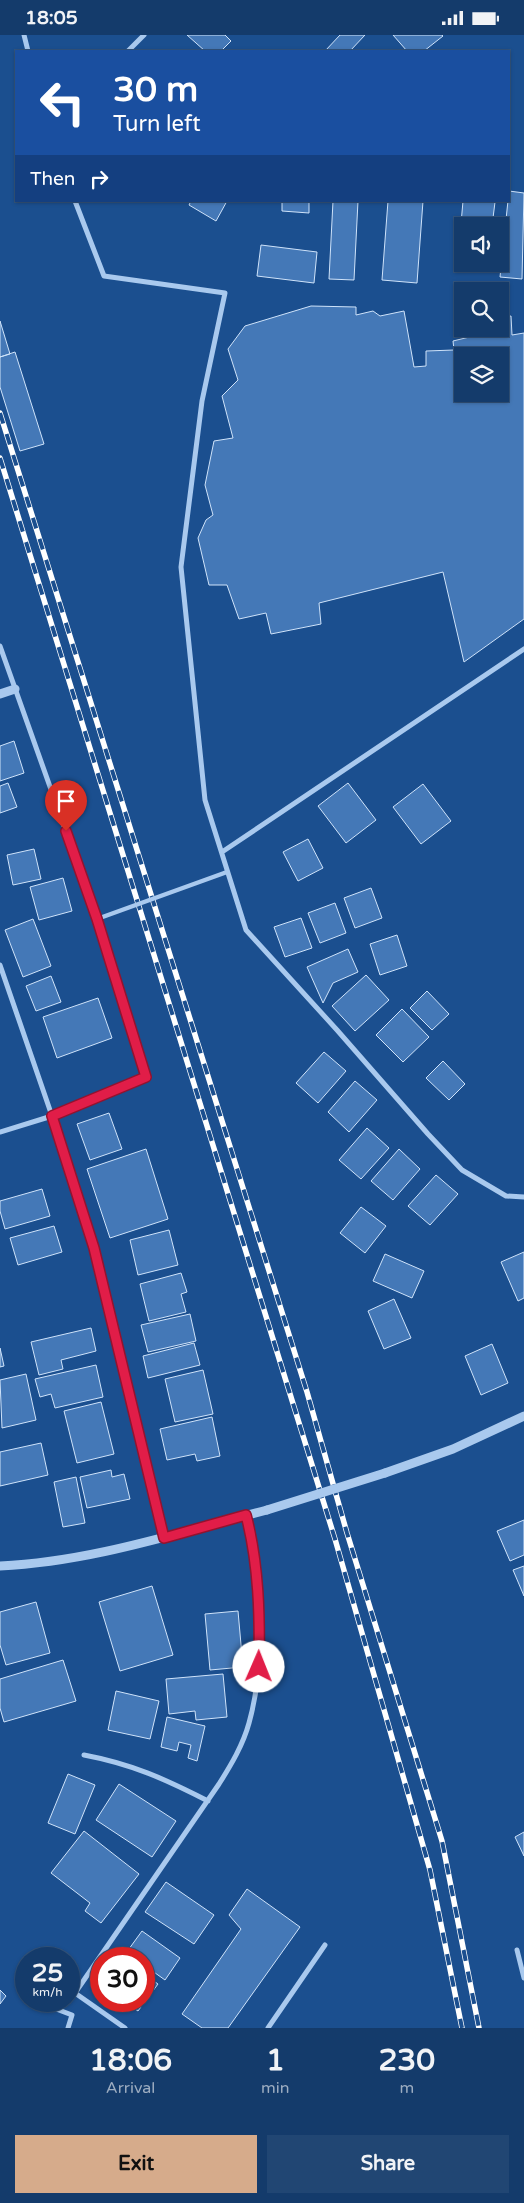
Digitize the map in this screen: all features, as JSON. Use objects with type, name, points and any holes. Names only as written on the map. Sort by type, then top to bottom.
[{"type":"street","points":[[24,35],[28,50]]},
{"type":"street","points":[[129,50],[144,35]]},
{"type":"street","points":[[75,202],[104,276],[225,293],[202,401],[181,567],[205,800],[246,931],[462,1170],[506,1196],[524,1197]]},
{"type":"street","points":[[0,646],[97,919],[146,1077],[52,1116],[0,1132]]},
{"type":"street","points":[[222,852],[524,649]]},
{"type":"street","points":[[0,694],[16,689]]},
{"type":"street","points":[[97,919],[227,871]]},
{"type":"street","points":[[0,965],[52,1116],[94,1248],[164,1538]]},
{"type":"street","points":[[0,1566],[86,1555],[164,1538],[267,1510],[453,1449],[524,1416]]},
{"type":"street","points":[[125,2028],[75,1993],[230,1767],[249,1724],[256,1693],[259,1634],[253,1541],[246,1515]]},
{"type":"street","points":[[84,1755],[140,1768],[208,1801]]},
{"type":"street","points":[[268,2028],[325,1945]]},
{"type":"street","points":[[517,1950],[524,1978]]},
{"type":"street","points":[[64,2012],[72,2015],[68,2028]]},
{"type":"building","points":[[187,35],[225,35],[231,41],[222,50],[204,50]]},
{"type":"building","points":[[340,35],[365,35],[351,50],[326,50]]},
{"type":"building","points":[[393,35],[443,36],[425,50],[406,50]]},
{"type":"building","points":[[510,191],[524,193],[522,279],[500,277],[501,272],[509,272],[509,217],[506,217],[508,202],[510,202]]},
{"type":"building","points":[[190,202],[226,202],[216,221],[189,205]]},
{"type":"building","points":[[282,202],[309,202],[309,213],[282,211]]},
{"type":"building","points":[[333,202],[358,202],[354,280],[329,279]]},
{"type":"building","points":[[388,202],[423,202],[417,283],[382,280]]},
{"type":"building","points":[[463,202],[495,202],[493,217],[462,217]]},
{"type":"building","points":[[261,245],[317,252],[314,283],[257,276]]},
{"type":"building","points":[[311,306],[356,307],[356,315],[373,311],[380,316],[404,311],[414,367],[426,366],[426,351],[454,350],[453,341],[469,337],[509,337],[509,316],[511,316],[512,335],[524,333],[524,619],[464,662],[443,572],[319,603],[321,624],[271,634],[266,613],[239,619],[227,585],[209,585],[198,538],[206,520],[213,515],[205,485],[214,441],[233,438],[222,396],[238,380],[228,349],[245,326]]},
{"type":"building","points":[[0,321],[10,354],[0,357]]},
{"type":"building","points":[[15,352],[44,444],[20,451],[0,387],[0,357]]},
{"type":"building","points":[[14,741],[24,773],[0,781],[0,746]]},
{"type":"building","points":[[8,783],[17,807],[0,813],[0,786]]},
{"type":"building","points":[[348,783],[376,820],[346,843],[318,806]]},
{"type":"building","points":[[423,784],[451,821],[421,844],[393,807]]},
{"type":"building","points":[[308,839],[323,868],[298,881],[283,852]]},
{"type":"building","points":[[34,849],[41,879],[13,885],[7,855]]},
{"type":"building","points":[[63,878],[72,911],[39,920],[30,887]]},
{"type":"building","points":[[371,888],[382,918],[355,928],[344,898]]},
{"type":"building","points":[[335,903],[346,933],[320,943],[308,913]]},
{"type":"building","points":[[301,918],[312,948],[285,957],[274,927]]},
{"type":"building","points":[[33,919],[51,966],[23,977],[5,930]]},
{"type":"building","points":[[397,935],[407,966],[380,975],[370,944]]},
{"type":"building","points":[[348,949],[358,972],[333,983],[323,1003],[307,967]]},
{"type":"building","points":[[366,975],[389,1000],[355,1031],[332,1006]]},
{"type":"building","points":[[51,976],[61,1002],[36,1011],[26,986]]},
{"type":"building","points":[[427,991],[449,1014],[432,1030],[410,1008]]},
{"type":"building","points":[[98,998],[112,1038],[57,1058],[43,1017]]},
{"type":"building","points":[[402,1009],[429,1037],[403,1062],[376,1035]]},
{"type":"building","points":[[324,1052],[346,1071],[318,1103],[296,1083]]},
{"type":"building","points":[[443,1061],[465,1084],[449,1100],[426,1078]]},
{"type":"building","points":[[355,1081],[377,1100],[349,1132],[328,1112]]},
{"type":"building","points":[[109,1113],[122,1149],[90,1160],[77,1124]]},
{"type":"building","points":[[367,1128],[389,1148],[361,1179],[339,1160]]},
{"type":"building","points":[[146,1149],[168,1219],[110,1238],[87,1169]]},
{"type":"building","points":[[399,1149],[420,1169],[393,1200],[371,1181]]},
{"type":"building","points":[[436,1175],[458,1194],[430,1225],[408,1206]]},
{"type":"building","points":[[42,1189],[50,1216],[5,1229],[0,1211],[0,1201]]},
{"type":"building","points":[[361,1207],[386,1226],[365,1253],[340,1233]]},
{"type":"building","points":[[54,1226],[62,1252],[18,1265],[10,1238]]},
{"type":"building","points":[[169,1230],[178,1265],[138,1275],[130,1240]]},
{"type":"building","points":[[524,1252],[524,1298],[518,1301],[501,1262]]},
{"type":"building","points":[[385,1254],[424,1271],[412,1298],[373,1281]]},
{"type":"building","points":[[181,1273],[187,1292],[181,1294],[186,1312],[149,1321],[140,1284]]},
{"type":"building","points":[[394,1299],[411,1338],[384,1349],[368,1311]]},
{"type":"building","points":[[190,1314],[196,1341],[148,1352],[141,1325]]},
{"type":"building","points":[[91,1328],[96,1351],[61,1360],[63,1369],[39,1375],[31,1342]]},
{"type":"building","points":[[194,1343],[200,1365],[148,1378],[143,1356]]},
{"type":"building","points":[[492,1344],[508,1383],[481,1395],[465,1356]]},
{"type":"building","points":[[0,1348],[4,1366],[0,1367]]},
{"type":"building","points":[[96,1365],[103,1397],[55,1408],[51,1394],[40,1397],[35,1379]]},
{"type":"building","points":[[203,1370],[213,1414],[175,1422],[165,1379]]},
{"type":"building","points":[[26,1374],[36,1420],[2,1428],[0,1380]]},
{"type":"building","points":[[101,1402],[114,1454],[77,1463],[64,1411]]},
{"type":"building","points":[[212,1417],[220,1456],[197,1461],[195,1454],[167,1460],[160,1429]]},
{"type":"building","points":[[41,1443],[48,1475],[0,1486],[0,1452]]},
{"type":"building","points":[[111,1470],[112,1477],[124,1474],[130,1499],[87,1508],[80,1477]]},
{"type":"building","points":[[76,1477],[85,1523],[63,1527],[54,1482]]},
{"type":"building","points":[[524,1520],[524,1555],[510,1561],[497,1531]]},
{"type":"building","points":[[524,1566],[524,1596],[513,1570]]},
{"type":"building","points":[[152,1586],[173,1655],[120,1671],[99,1602]]},
{"type":"building","points":[[36,1602],[50,1653],[6,1665],[0,1645],[0,1612]]},
{"type":"building","points":[[238,1611],[243,1667],[210,1670],[205,1614]]},
{"type":"building","points":[[63,1660],[76,1701],[4,1722],[0,1708],[0,1679]]},
{"type":"building","points":[[223,1674],[227,1717],[196,1720],[195,1711],[169,1714],[166,1679]]},
{"type":"building","points":[[116,1691],[159,1701],[150,1739],[108,1730]]},
{"type":"building","points":[[167,1717],[205,1726],[197,1761],[188,1758],[191,1745],[179,1742],[177,1751],[161,1747]]},
{"type":"building","points":[[68,1774],[95,1785],[75,1834],[48,1823]]},
{"type":"building","points":[[119,1784],[176,1821],[152,1857],[96,1820]]},
{"type":"building","points":[[84,1831],[139,1874],[101,1923],[85,1911],[90,1903],[51,1873]]},
{"type":"building","points":[[524,1832],[524,1856],[515,1837]]},
{"type":"building","points":[[166,1882],[214,1915],[194,1944],[145,1912]]},
{"type":"building","points":[[247,1889],[300,1927],[228,2028],[202,2028],[182,2014],[241,1929],[229,1915]]},
{"type":"building","points":[[142,1931],[180,1958],[165,1980],[155,1973],[155,1947],[130,1947]]},
{"type":"building","points":[[0,1990],[6,1996],[0,2004]]},
{"type":"railway","points":[[0,413],[307,1392],[347,1533],[442,1841],[479,2028]]},
{"type":"railway","points":[[0,458],[335,1539],[430,1870],[462,2028]]},
{"type":"route","points":[[66,831],[97,919],[146,1077],[52,1116],[94,1248],[164,1538],[246,1515],[253,1541],[257,1588],[259,1667]]}]
